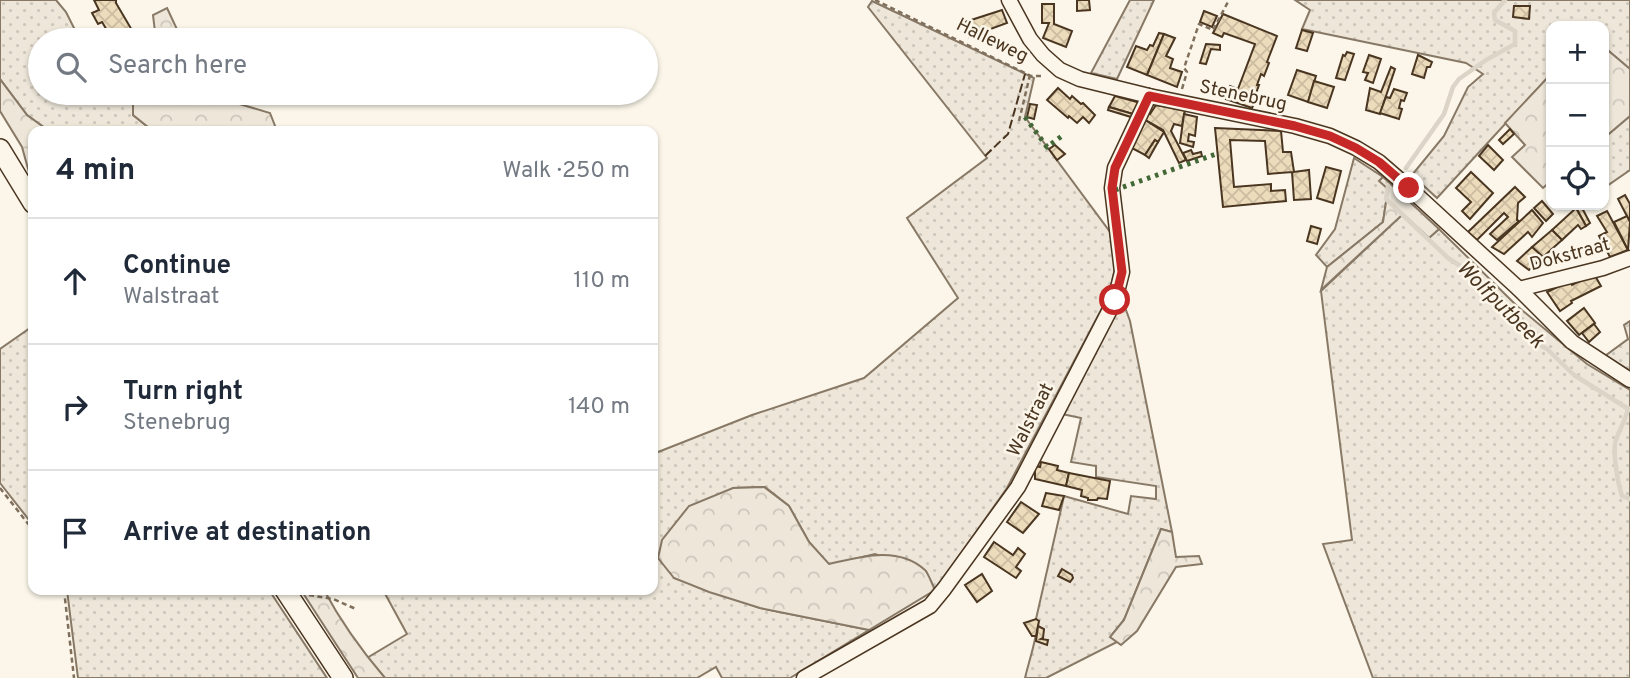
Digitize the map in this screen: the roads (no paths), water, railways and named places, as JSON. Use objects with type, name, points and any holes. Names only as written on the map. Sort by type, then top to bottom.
[{"type":"main road","points":[[0,149],[28,195]]},
{"type":"main road","points":[[289,596],[343,678]]},
{"type":"street","name":"Stenebrug","points":[[1009,0],[1030,39],[1043,55],[1060,70],[1080,79],[1295,126],[1330,136],[1379,162],[1519,289],[1572,342],[1630,380]]},
{"type":"street","name":"Walstraat","points":[[804,678],[930,606],[1017,488],[1115,300],[1122,272],[1112,188],[1115,168],[1149,96]]},
{"type":"street","name":"Dokstraat","points":[[1519,289],[1603,268],[1630,258]]},
{"type":"waterway","name":"Wolfputbeek","points":[[1406,168],[1444,114],[1453,87],[1459,79],[1515,44],[1515,31],[1495,20],[1494,13],[1505,0]]},
{"type":"waterway","name":"Wolfputbeek","points":[[1388,186],[1386,199],[1448,258],[1462,267],[1533,341],[1547,349],[1574,375],[1630,410]]},
{"type":"waterway","points":[[1628,408],[1616,440],[1615,451],[1622,496],[1630,499]]}]
